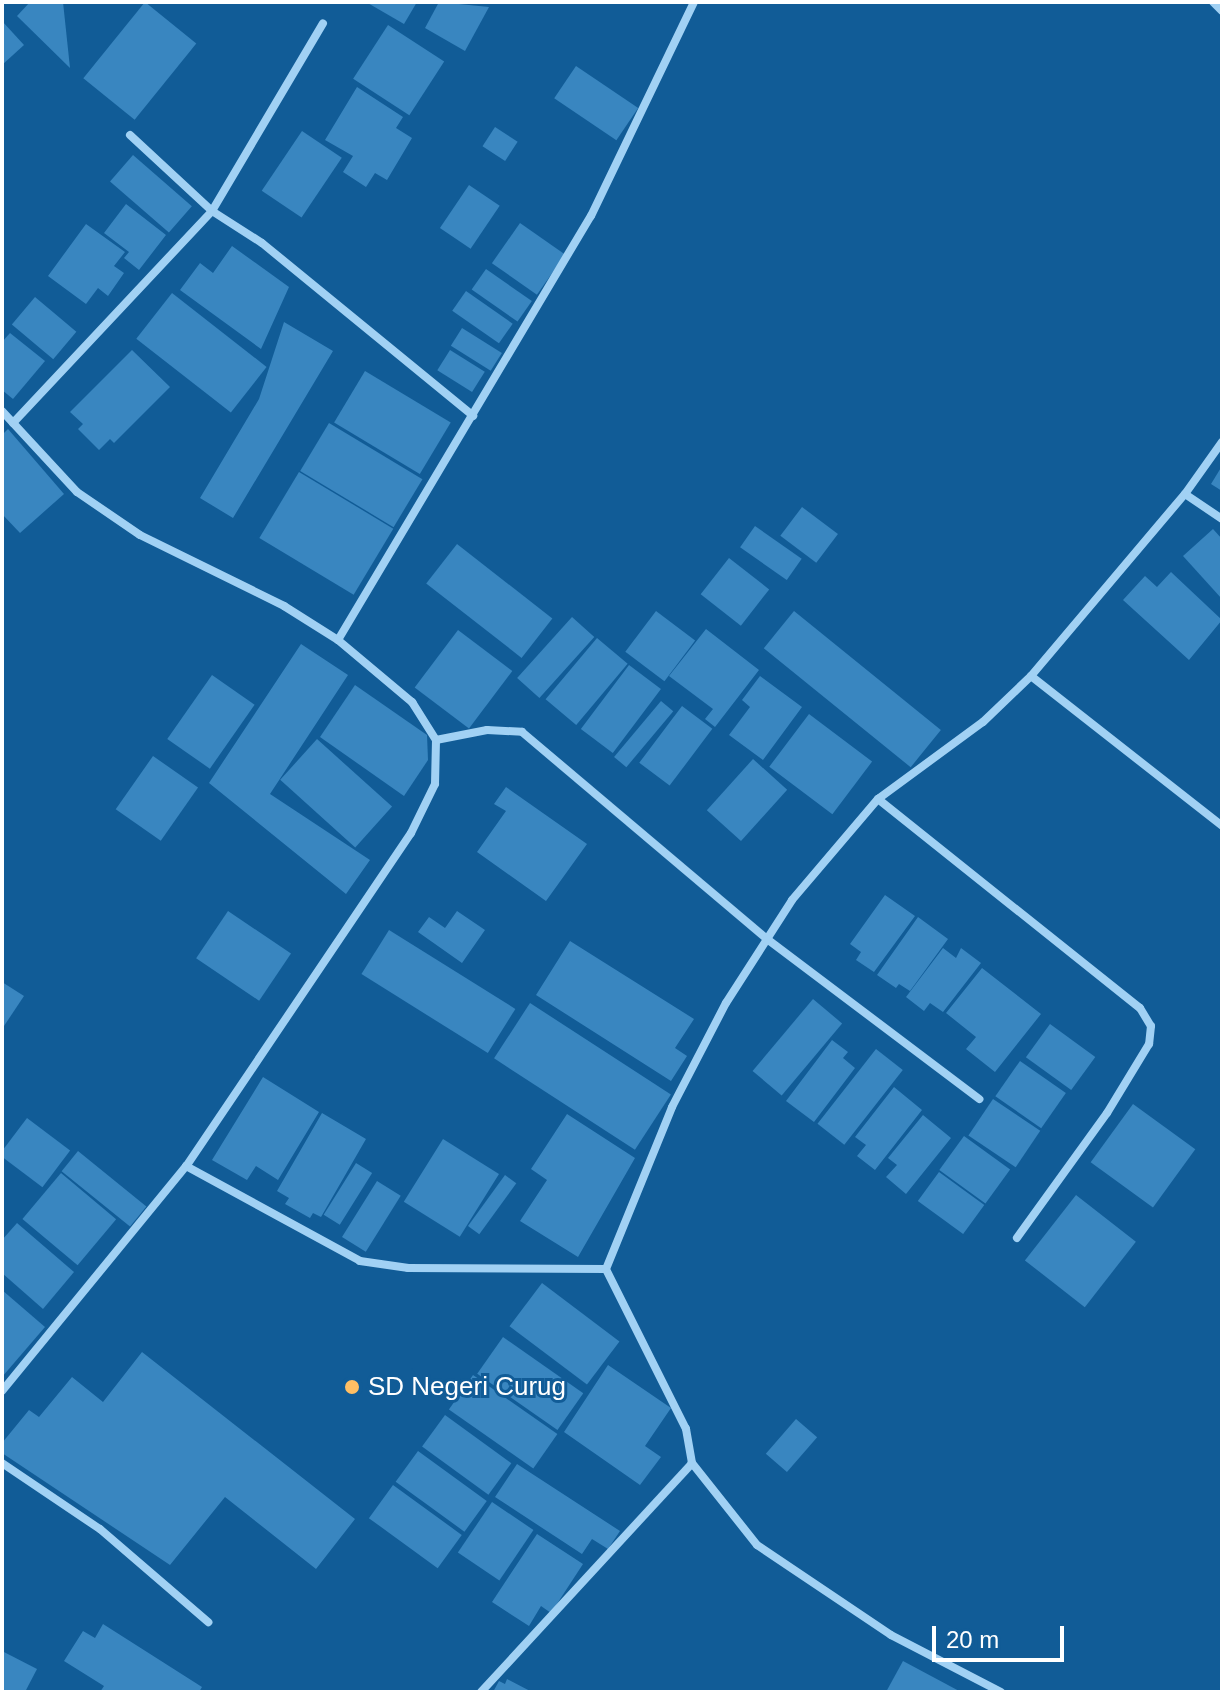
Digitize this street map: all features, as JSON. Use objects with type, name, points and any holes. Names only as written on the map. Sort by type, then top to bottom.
[{"type":"street","points":[[338,640],[591,216],[694,2]]},
{"type":"street","points":[[1213,2],[1222,11]]},
{"type":"street","points":[[13,423],[212,211],[323,23]]},
{"type":"street","points":[[130,135],[212,211],[262,243],[473,416]]},
{"type":"street","points":[[2,411],[77,492],[127,527],[202,570],[284,606],[338,640],[412,702],[436,740],[435,784],[411,833],[186,1166],[69,1315],[2,1391]]},
{"type":"street","points":[[1001,1692],[891,1635],[801,1579],[757,1545],[692,1463],[686,1429],[606,1269],[672,1107],[767,939],[827,855],[878,799],[983,722],[1031,676],[1185,494],[1222,442]]},
{"type":"street","points":[[1185,494],[1222,519]]},
{"type":"street","points":[[1031,676],[1222,826]]},
{"type":"street","points":[[436,740],[497,729],[522,732],[767,939],[979,1099]]},
{"type":"street","points":[[878,799],[1140,1008],[1151,1026],[1149,1044],[1107,1113],[1017,1238]]},
{"type":"street","points":[[186,1166],[360,1261],[408,1268],[606,1269]]},
{"type":"street","points":[[2,1463],[100,1529],[208,1622]]},
{"type":"street","points":[[481,1692],[692,1463]]},
{"type":"building","points":[[30,2],[63,2],[70,68],[17,16]]},
{"type":"building","points":[[145,2],[196,44],[135,120],[83,78]]},
{"type":"building","points":[[366,2],[417,2],[404,24]]},
{"type":"building","points":[[439,2],[489,7],[465,51],[425,28]]},
{"type":"building","points":[[2,21],[24,45],[2,65]]},
{"type":"building","points":[[388,25],[444,61],[409,115],[353,79]]},
{"type":"building","points":[[576,66],[638,108],[616,140],[554,98]]},
{"type":"building","points":[[357,87],[403,117],[396,128],[412,138],[387,180],[375,173],[366,187],[343,172],[353,156],[325,140]]},
{"type":"building","points":[[495,127],[518,142],[505,161],[482,146]]},
{"type":"building","points":[[302,131],[342,158],[302,218],[262,191]]},
{"type":"building","points":[[133,155],[192,206],[169,233],[110,181]]},
{"type":"building","points":[[469,185],[500,206],[471,249],[440,228]]},
{"type":"building","points":[[126,204],[166,235],[139,270],[124,258],[129,252],[104,233]]},
{"type":"building","points":[[520,223],[565,255],[537,295],[492,263]]},
{"type":"building","points":[[86,224],[125,252],[114,266],[124,273],[108,296],[98,288],[86,304],[48,276]]},
{"type":"building","points":[[232,246],[289,287],[261,349],[180,290],[200,263],[213,273]]},
{"type":"building","points":[[486,269],[532,301],[518,322],[472,289]]},
{"type":"building","points":[[466,291],[513,324],[499,343],[452,311]]},
{"type":"building","points":[[172,293],[267,367],[231,413],[136,339]]},
{"type":"building","points":[[35,297],[76,332],[53,359],[12,325]]},
{"type":"building","points":[[284,322],[333,351],[233,518],[200,498],[259,399]]},
{"type":"building","points":[[462,328],[502,353],[491,371],[451,346]]},
{"type":"building","points":[[10,333],[45,361],[13,399],[2,390],[2,342]]},
{"type":"building","points":[[132,350],[170,387],[114,443],[110,439],[99,450],[78,429],[83,424],[70,412]]},
{"type":"building","points":[[450,350],[485,372],[472,392],[437,370]]},
{"type":"building","points":[[365,371],[451,423],[420,474],[334,422]]},
{"type":"building","points":[[329,423],[422,479],[394,527],[300,471]]},
{"type":"building","points":[[8,429],[64,494],[20,533],[2,514],[2,435]]},
{"type":"building","points":[[1222,466],[1222,491],[1211,484]]},
{"type":"building","points":[[299,472],[393,529],[354,595],[259,538]]},
{"type":"building","points":[[802,507],[838,534],[816,563],[780,536]]},
{"type":"building","points":[[755,526],[802,559],[787,580],[740,547]]},
{"type":"building","points":[[1213,529],[1222,539],[1222,599],[1183,556]]},
{"type":"building","points":[[457,544],[552,618],[522,658],[426,583]]},
{"type":"building","points":[[729,558],[769,589],[741,626],[701,594]]},
{"type":"building","points":[[1171,572],[1222,620],[1189,660],[1123,600],[1145,576],[1157,587]]},
{"type":"building","points":[[656,611],[695,640],[664,681],[625,652]]},
{"type":"building","points":[[794,611],[941,730],[911,767],[764,648]]},
{"type":"building","points":[[572,617],[594,637],[539,698],[517,678]]},
{"type":"building","points":[[706,629],[759,670],[715,727],[705,719],[713,709],[669,676]]},
{"type":"building","points":[[458,630],[512,671],[469,728],[415,688]]},
{"type":"building","points":[[597,638],[628,664],[576,725],[546,699]]},
{"type":"building","points":[[301,644],[348,675],[270,794],[370,860],[346,894],[209,783]]},
{"type":"building","points":[[629,665],[661,689],[613,753],[581,729]]},
{"type":"building","points":[[212,675],[255,705],[210,769],[167,739]]},
{"type":"building","points":[[760,676],[802,707],[763,760],[729,735],[750,707],[742,700]]},
{"type":"building","points":[[355,685],[427,735],[428,760],[404,796],[320,737]]},
{"type":"building","points":[[661,701],[673,711],[626,767],[614,757]]},
{"type":"building","points":[[682,706],[712,729],[670,786],[639,763]]},
{"type":"building","points":[[809,714],[872,762],[832,814],[769,767]]},
{"type":"building","points":[[317,739],[392,807],[355,847],[280,780]]},
{"type":"building","points":[[153,756],[198,788],[161,841],[116,809]]},
{"type":"building","points":[[753,759],[787,790],[741,841],[707,810]]},
{"type":"building","points":[[506,787],[587,844],[546,901],[477,852],[506,811],[494,804]]},
{"type":"building","points":[[885,895],[915,916],[874,972],[856,960],[861,952],[850,944]]},
{"type":"building","points":[[228,911],[291,953],[259,1001],[196,958]]},
{"type":"building","points":[[457,911],[485,930],[462,963],[418,932],[429,917],[445,928]]},
{"type":"building","points":[[918,917],[948,939],[910,991],[899,984],[896,988],[877,975]]},
{"type":"building","points":[[389,930],[515,1009],[488,1053],[361,974]]},
{"type":"building","points":[[570,941],[694,1019],[675,1048],[687,1056],[671,1081],[536,995]]},
{"type":"building","points":[[943,948],[956,958],[961,948],[981,963],[943,1012],[930,1003],[924,1011],[906,997]]},
{"type":"building","points":[[982,968],[1041,1014],[995,1072],[966,1049],[976,1037],[946,1013]]},
{"type":"building","points":[[2,982],[24,996],[2,1029]]},
{"type":"building","points":[[813,999],[842,1023],[782,1095],[753,1071]]},
{"type":"building","points":[[530,1003],[671,1094],[635,1150],[494,1058]]},
{"type":"building","points":[[1050,1024],[1095,1057],[1071,1090],[1026,1057]]},
{"type":"building","points":[[832,1040],[848,1052],[843,1058],[855,1068],[814,1122],[786,1101]]},
{"type":"building","points":[[876,1049],[903,1070],[844,1145],[818,1124]]},
{"type":"building","points":[[1020,1061],[1066,1093],[1041,1128],[995,1096]]},
{"type":"building","points":[[263,1077],[319,1112],[278,1180],[256,1166],[247,1180],[212,1160]]},
{"type":"building","points":[[894,1087],[922,1110],[875,1170],[857,1156],[866,1145],[855,1137]]},
{"type":"building","points":[[993,1099],[1040,1131],[1016,1167],[968,1135]]},
{"type":"building","points":[[1133,1104],[1195,1149],[1153,1208],[1091,1162]]},
{"type":"building","points":[[322,1113],[366,1139],[321,1217],[313,1213],[310,1218],[285,1204],[289,1198],[277,1191]]},
{"type":"building","points":[[567,1114],[635,1158],[578,1257],[520,1221],[547,1180],[531,1169]]},
{"type":"building","points":[[923,1115],[951,1138],[906,1194],[886,1177],[897,1165],[888,1158]]},
{"type":"building","points":[[27,1118],[70,1150],[42,1187],[2,1157],[2,1151]]},
{"type":"building","points":[[964,1136],[1010,1170],[985,1203],[939,1170]]},
{"type":"building","points":[[443,1139],[499,1174],[460,1237],[404,1202]]},
{"type":"building","points":[[78,1151],[146,1206],[130,1227],[62,1171]]},
{"type":"building","points":[[356,1163],[372,1173],[340,1225],[324,1215]]},
{"type":"building","points":[[939,1172],[984,1205],[963,1234],[918,1201]]},
{"type":"building","points":[[61,1173],[116,1219],[78,1265],[22,1219]]},
{"type":"building","points":[[505,1175],[516,1183],[479,1234],[468,1226]]},
{"type":"building","points":[[377,1181],[401,1196],[366,1252],[342,1237]]},
{"type":"building","points":[[1076,1195],[1136,1242],[1085,1307],[1025,1260]]},
{"type":"building","points":[[17,1223],[74,1272],[43,1309],[2,1273],[2,1240]]},
{"type":"building","points":[[542,1283],[619,1341],[587,1385],[510,1326]]},
{"type":"building","points":[[2,1290],[45,1327],[2,1377]]},
{"type":"building","points":[[503,1337],[583,1393],[557,1430],[477,1374]]},
{"type":"building","points":[[142,1352],[355,1519],[316,1569],[225,1497],[170,1565],[2,1453],[2,1443],[29,1410],[39,1417],[72,1377],[103,1402]]},
{"type":"building","points":[[608,1365],[671,1408],[645,1446],[661,1457],[640,1485],[564,1432]]},
{"type":"building","points":[[473,1375],[557,1434],[533,1468],[449,1409]]},
{"type":"building","points":[[445,1415],[511,1463],[488,1495],[422,1447]]},
{"type":"building","points":[[796,1419],[817,1437],[787,1472],[766,1454]]},
{"type":"building","points":[[418,1451],[487,1501],[464,1532],[396,1482]]},
{"type":"building","points":[[517,1464],[620,1531],[608,1549],[592,1539],[582,1554],[495,1497]]},
{"type":"building","points":[[393,1485],[462,1535],[438,1568],[369,1518]]},
{"type":"building","points":[[492,1502],[533,1530],[499,1581],[458,1553]]},
{"type":"building","points":[[537,1534],[583,1564],[551,1613],[541,1606],[529,1626],[492,1602]]},
{"type":"building","points":[[103,1624],[202,1687],[199,1692],[100,1692],[104,1686],[64,1661],[83,1631],[95,1638]]},
{"type":"building","points":[[2,1651],[37,1669],[25,1692],[2,1692]]},
{"type":"building","points":[[903,1661],[961,1692],[886,1692]]},
{"type":"building","points":[[507,1679],[532,1692],[493,1692],[499,1681],[505,1684]]},
{"type":"place","name":"SD Negeri Curug","points":[[352,1387]]}]
